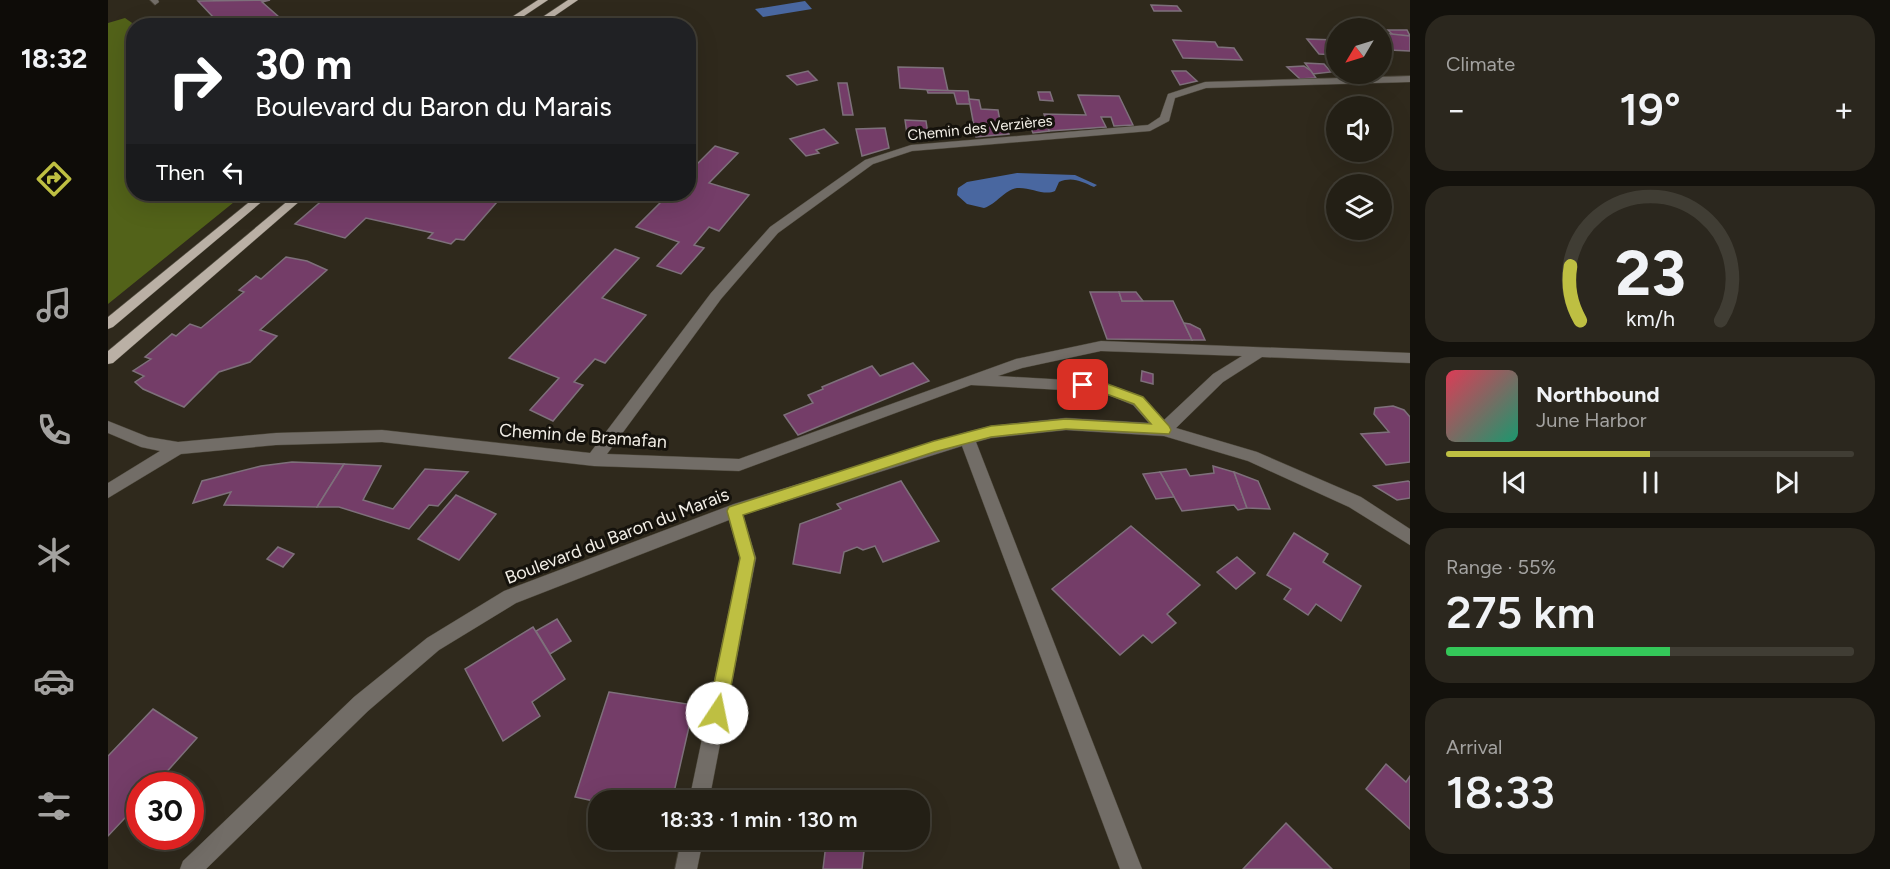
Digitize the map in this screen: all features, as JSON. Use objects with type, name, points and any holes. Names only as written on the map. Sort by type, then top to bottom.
[{"type":"main road","points":[[515,18],[544,0]]},
{"type":"main road","points":[[546,18],[574,0]]},
{"type":"main road","points":[[108,324],[257,201]]},
{"type":"main road","points":[[108,359],[294,201]]},
{"type":"street","name":"Chemin des Verzières","points":[[594,460],[716,296],[774,230],[869,162],[911,148],[1150,128],[1165,119],[1171,96],[1205,85],[1410,79]]},
{"type":"street","name":"Chemin de Bramafan","points":[[108,427],[146,443],[178,448],[276,439],[382,436],[594,460],[739,465],[1021,363],[1101,346],[1410,358]]},
{"type":"street","points":[[1164,430],[1218,378],[1262,351]]},
{"type":"street","name":"Chemin de Bramafan","points":[[970,380],[1102,387],[1138,401],[1164,430]]},
{"type":"street","name":"Boulevard du Baron du Marais","points":[[192,869],[361,704],[433,644],[510,597],[734,511],[967,438],[991,432],[1066,424],[1164,430],[1262,460],[1355,502],[1410,538]]},
{"type":"street","points":[[967,438],[1131,869]]},
{"type":"street","name":"Chemin de Bramafan","points":[[108,491],[178,448]]},
{"type":"street","points":[[701,790],[748,558],[734,511]]},
{"type":"street","points":[[686,869],[690,850]]},
{"type":"green space","points":[[126,19],[126,201],[235,201],[108,304],[108,23]]},
{"type":"water","points":[[805,1],[812,9],[763,17],[755,9]]},
{"type":"water","points":[[1017,173],[1075,175],[1097,185],[1094,187],[1077,180],[1069,180],[1059,182],[1055,191],[1051,192],[1012,189],[984,208],[967,204],[957,195],[958,188],[967,182]]},
{"type":"building","points":[[270,0],[262,2],[280,18],[210,18],[213,17],[198,1]]},
{"type":"building","points":[[1151,5],[1177,6],[1181,11],[1154,11]]},
{"type":"building","points":[[1392,30],[1407,30],[1410,36],[1393,35]]},
{"type":"building","points":[[1392,34],[1410,36],[1410,51],[1392,50]]},
{"type":"building","points":[[1307,39],[1326,40],[1326,54],[1319,54]]},
{"type":"building","points":[[1173,40],[1215,42],[1218,47],[1234,48],[1242,60],[1183,58]]},
{"type":"building","points":[[1305,63],[1324,64],[1326,66],[1326,73],[1313,74]]},
{"type":"building","points":[[1304,66],[1316,78],[1300,79],[1287,67]]},
{"type":"building","points":[[898,67],[943,68],[948,91],[900,88]]},
{"type":"building","points":[[808,71],[817,80],[797,85],[787,76]]},
{"type":"building","points":[[1172,71],[1186,71],[1197,81],[1180,85]]},
{"type":"building","points":[[838,83],[847,83],[853,115],[843,115]]},
{"type":"building","points":[[927,90],[968,91],[970,104],[957,104],[954,93],[928,93]]},
{"type":"building","points":[[1038,92],[1050,92],[1053,101],[1040,100]]},
{"type":"building","points":[[1078,95],[1119,96],[1133,125],[1114,126],[1111,117],[1101,117],[1106,127],[1049,131],[1044,114],[1086,115]]},
{"type":"building","points":[[969,99],[979,100],[981,109],[998,110],[1000,121],[1006,121],[1009,134],[976,137]]},
{"type":"building","points":[[905,120],[926,121],[928,134],[907,134]]},
{"type":"building","points":[[1028,121],[1046,121],[1049,131],[1033,133]]},
{"type":"building","points":[[885,128],[889,148],[862,156],[856,129]]},
{"type":"building","points":[[824,129],[838,143],[816,150],[819,153],[806,156],[790,139]]},
{"type":"building","points":[[715,146],[738,153],[709,183],[749,195],[719,231],[709,227],[694,245],[704,248],[681,274],[657,266],[679,242],[636,227],[662,201],[696,201],[696,165]]},
{"type":"building","points":[[322,201],[498,201],[464,240],[456,239],[451,244],[428,238],[433,233],[366,218],[345,238],[295,224]]},
{"type":"building","points":[[615,249],[639,258],[602,298],[646,315],[605,363],[595,359],[574,382],[583,385],[553,421],[530,410],[559,378],[509,358]]},
{"type":"building","points":[[286,257],[307,261],[327,270],[260,330],[277,336],[250,362],[219,372],[184,407],[143,389],[135,382],[144,376],[133,371],[151,359],[145,357],[172,334],[176,336],[190,324],[201,328],[244,292],[239,290],[256,276],[261,279]]},
{"type":"building","points":[[1090,292],[1119,292],[1122,301],[1173,301],[1192,340],[1107,339]]},
{"type":"building","points":[[1119,292],[1136,292],[1143,301],[1122,301]]},
{"type":"building","points":[[1184,323],[1200,329],[1205,340],[1192,340]]},
{"type":"building","points":[[913,363],[929,381],[798,435],[784,415],[813,403],[808,395],[823,389],[822,387],[872,366],[880,376]]},
{"type":"building","points":[[1142,371],[1153,374],[1153,384],[1141,381]]},
{"type":"building","points":[[1393,406],[1404,410],[1410,417],[1410,462],[1386,465],[1361,434],[1389,432],[1374,414],[1375,408]]},
{"type":"building","points":[[292,462],[344,464],[317,507],[224,505],[231,492],[193,503],[202,481],[261,466]]},
{"type":"building","points":[[344,464],[381,466],[363,500],[393,509],[425,469],[468,472],[438,506],[429,505],[409,529],[339,507],[317,507]]},
{"type":"building","points":[[1213,466],[1234,472],[1247,508],[1238,510],[1234,505],[1182,511],[1160,472],[1186,469],[1190,476],[1214,473]]},
{"type":"building","points":[[1160,472],[1174,497],[1156,499],[1143,474]]},
{"type":"building","points":[[1234,472],[1258,481],[1270,509],[1247,508]]},
{"type":"building","points":[[901,481],[939,541],[883,562],[875,546],[863,550],[857,547],[844,552],[840,573],[793,564],[800,524],[841,509],[837,504]]},
{"type":"building","points":[[1410,482],[1410,498],[1397,500],[1374,486]]},
{"type":"building","points":[[456,495],[496,514],[459,560],[418,539]]},
{"type":"building","points":[[1131,526],[1200,585],[1167,614],[1176,623],[1152,643],[1143,635],[1120,655],[1052,589]]},
{"type":"building","points":[[1294,533],[1328,554],[1323,562],[1361,586],[1341,621],[1316,604],[1308,615],[1284,599],[1291,589],[1267,575]]},
{"type":"building","points":[[278,547],[294,554],[283,567],[267,559]]},
{"type":"building","points":[[1237,557],[1255,573],[1236,589],[1217,572]]},
{"type":"building","points":[[557,619],[571,641],[550,654],[536,631]]},
{"type":"building","points":[[533,627],[565,679],[532,702],[540,716],[503,741],[465,669]]},
{"type":"building","points":[[609,692],[694,705],[675,790],[588,790],[588,800],[575,797]]},
{"type":"building","points":[[153,709],[197,738],[167,772],[126,772],[126,817],[108,836],[108,756]]},
{"type":"building","points":[[1386,764],[1406,782],[1410,776],[1410,829],[1366,789]]},
{"type":"building","points":[[1286,823],[1332,869],[1243,869]]},
{"type":"building","points":[[825,850],[864,851],[862,869],[823,869]]},
{"type":"route","points":[[717,713],[748,558],[734,511],[934,447],[991,432],[1066,424],[1164,430],[1138,401],[1102,387],[1083,385]]}]
